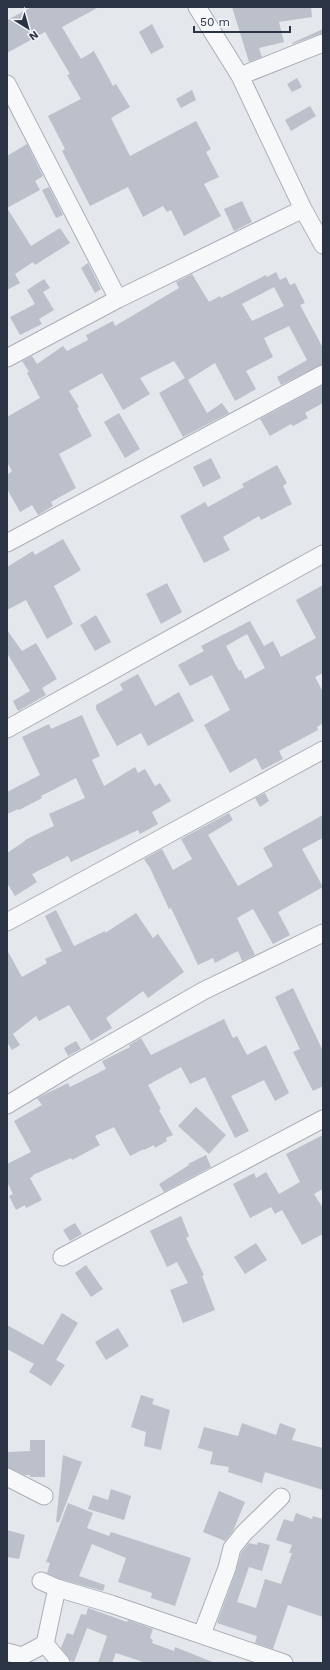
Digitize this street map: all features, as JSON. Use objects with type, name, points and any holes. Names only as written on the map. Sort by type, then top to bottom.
[{"type":"street","points":[[197,7],[240,76],[303,209],[323,245]]},
{"type":"street","points":[[240,76],[323,43]]},
{"type":"street","points":[[7,84],[118,299]]},
{"type":"street","points":[[7,358],[118,299],[303,209]]},
{"type":"street","points":[[7,543],[323,374]]},
{"type":"street","points":[[7,729],[323,554]]},
{"type":"street","points":[[7,922],[323,750]]},
{"type":"street","points":[[7,1105],[203,991],[323,933]]},
{"type":"street","points":[[62,1257],[323,1119]]},
{"type":"street","points":[[7,1477],[44,1496]]},
{"type":"street","points":[[202,1634],[227,1568],[232,1548],[244,1533],[281,1497]]},
{"type":"street","points":[[41,1581],[57,1588],[202,1634],[284,1663]]},
{"type":"street","points":[[45,1644],[57,1588]]},
{"type":"street","points":[[7,1652],[22,1656],[45,1644]]},
{"type":"street","points":[[45,1644],[61,1663]]},
{"type":"building","points":[[32,7],[99,7],[62,27],[81,59],[94,51],[113,86],[116,84],[130,107],[111,118],[130,156],[196,121],[211,149],[206,152],[219,177],[204,184],[221,216],[184,236],[171,210],[167,212],[163,206],[143,217],[128,187],[90,206],[62,151],[65,149],[48,116],[81,99],[67,75],[70,74],[45,32],[7,53],[7,20]]},
{"type":"building","points":[[232,7],[311,7],[312,17],[279,22],[284,42],[259,48],[262,57],[249,62]]},
{"type":"building","points":[[152,24],[164,47],[151,54],[139,32]]},
{"type":"building","points":[[323,29],[323,33],[293,44],[292,43]]},
{"type":"building","points":[[297,78],[302,87],[292,92],[287,84]]},
{"type":"building","points":[[192,90],[196,100],[181,108],[176,99]]},
{"type":"building","points":[[310,106],[316,116],[291,131],[285,120]]},
{"type":"building","points":[[27,144],[43,176],[35,181],[40,190],[7,208],[7,156]]},
{"type":"building","points":[[49,187],[63,215],[56,218],[42,190]]},
{"type":"building","points":[[242,201],[252,222],[234,231],[224,209]]},
{"type":"building","points":[[7,208],[31,246],[60,228],[70,243],[35,265],[33,262],[15,274],[20,283],[7,290]]},
{"type":"building","points":[[88,263],[101,289],[95,293],[81,268]]},
{"type":"building","points":[[276,272],[280,280],[286,277],[290,285],[295,283],[305,303],[300,305],[323,348],[323,364],[281,385],[277,377],[307,360],[289,326],[264,338],[273,357],[246,371],[256,389],[235,401],[215,363],[188,380],[207,413],[222,403],[229,413],[183,437],[159,393],[185,378],[174,361],[140,378],[150,394],[123,410],[102,373],[69,391],[79,407],[77,408],[92,436],[59,454],[76,488],[51,502],[53,506],[38,515],[32,505],[20,512],[7,489],[7,475],[12,471],[7,462],[7,417],[40,398],[27,373],[29,372],[22,361],[32,356],[37,364],[63,346],[67,351],[88,340],[86,335],[113,321],[115,326],[179,288],[176,282],[192,274],[209,302],[220,296],[221,298],[266,275],[267,277]],"holes":[[[274,287],[284,306],[252,321],[242,304]]]},
{"type":"building","points":[[44,279],[50,288],[43,292],[54,310],[39,319],[42,324],[20,335],[10,317],[35,304],[27,290]]},
{"type":"building","points":[[323,385],[323,403],[305,413],[308,418],[293,426],[291,424],[270,436],[260,419]]},
{"type":"building","points":[[119,413],[140,449],[125,458],[104,422]]},
{"type":"building","points":[[211,458],[221,478],[203,487],[193,467]]},
{"type":"building","points":[[277,465],[287,483],[283,486],[292,504],[261,520],[259,516],[223,537],[230,550],[204,563],[180,516],[205,502],[208,507],[244,487],[242,484]]},
{"type":"building","points":[[63,539],[81,570],[54,586],[73,624],[47,639],[26,600],[7,610],[7,567],[33,551],[35,555]]},
{"type":"building","points":[[167,583],[182,612],[161,624],[146,594]]},
{"type":"building","points":[[323,585],[323,673],[315,677],[323,692],[323,723],[317,727],[318,730],[279,751],[283,759],[262,770],[256,758],[230,773],[204,725],[230,710],[212,675],[190,686],[178,665],[204,651],[201,646],[250,621],[264,646],[273,641],[281,657],[316,638],[296,600]],"holes":[[[247,634],[265,668],[245,679],[241,670],[239,671],[226,646]]]},
{"type":"building","points":[[96,615],[111,642],[95,651],[80,625]]},
{"type":"building","points":[[7,630],[22,651],[36,643],[57,679],[42,688],[46,695],[18,711],[13,701],[30,691],[7,653]]},
{"type":"building","points":[[138,674],[155,706],[179,692],[194,721],[148,746],[141,733],[117,746],[96,709],[96,705],[123,690],[120,684]]},
{"type":"building","points":[[82,715],[100,756],[92,760],[104,786],[135,767],[138,773],[145,769],[155,786],[160,783],[171,801],[152,812],[158,824],[140,834],[138,830],[71,862],[68,856],[32,874],[37,882],[15,896],[7,883],[7,853],[25,840],[54,826],[49,814],[85,798],[76,778],[41,796],[42,798],[19,810],[18,809],[7,814],[7,792],[40,775],[22,737],[49,724],[51,729]]},
{"type":"building","points":[[265,793],[269,801],[260,807],[255,798]]},
{"type":"building","points":[[229,813],[233,820],[208,835],[238,886],[273,866],[263,848],[323,815],[323,838],[302,849],[323,887],[278,912],[290,935],[273,944],[253,909],[237,918],[255,955],[242,961],[238,951],[215,963],[213,958],[198,965],[171,908],[169,909],[150,868],[144,859],[162,849],[173,870],[192,859],[181,839]]},
{"type":"building","points":[[56,910],[74,946],[105,931],[105,933],[136,913],[153,938],[158,934],[184,972],[148,998],[143,991],[106,1018],[112,1028],[91,1041],[69,1005],[39,1021],[36,1016],[13,1034],[20,1045],[12,1050],[7,1042],[7,950],[22,977],[47,963],[45,959],[62,951],[45,916]]},
{"type":"building","points":[[293,988],[323,1051],[323,1086],[313,1091],[293,1052],[300,1049],[275,997]]},
{"type":"building","points":[[224,1019],[233,1038],[237,1036],[247,1055],[266,1045],[289,1093],[275,1101],[264,1080],[231,1096],[249,1131],[235,1138],[205,1077],[190,1084],[181,1067],[148,1085],[161,1109],[159,1110],[173,1135],[166,1138],[167,1141],[155,1148],[154,1145],[130,1156],[114,1127],[95,1136],[100,1145],[72,1160],[71,1158],[33,1175],[30,1178],[42,1200],[26,1208],[25,1205],[16,1210],[9,1196],[13,1194],[7,1182],[7,1164],[31,1152],[14,1121],[42,1105],[37,1098],[68,1083],[70,1087],[106,1069],[102,1061],[130,1047],[129,1045],[141,1038],[151,1055]]},
{"type":"building","points":[[76,1041],[81,1049],[68,1056],[64,1048]]},
{"type":"building","points":[[196,1107],[226,1135],[209,1154],[178,1126]]},
{"type":"building","points":[[323,1135],[323,1189],[314,1194],[323,1208],[323,1234],[302,1245],[282,1210],[275,1214],[271,1207],[250,1218],[233,1184],[254,1173],[256,1178],[266,1172],[279,1194],[300,1182],[286,1154]]},
{"type":"building","points":[[206,1155],[211,1167],[164,1192],[159,1184],[189,1165],[188,1164]]},
{"type":"building","points":[[181,1216],[189,1236],[186,1238],[204,1275],[202,1276],[215,1310],[183,1323],[170,1290],[188,1283],[177,1262],[167,1267],[150,1231]]},
{"type":"building","points":[[75,1223],[82,1234],[70,1241],[63,1230]]},
{"type":"building","points":[[256,1243],[267,1260],[245,1274],[234,1257]]},
{"type":"building","points":[[86,1265],[103,1289],[91,1297],[75,1273]]},
{"type":"building","points":[[62,1313],[78,1323],[56,1360],[65,1365],[51,1386],[29,1372],[34,1364],[7,1349],[7,1325],[43,1345]]},
{"type":"building","points":[[118,1328],[129,1346],[106,1360],[95,1342]]},
{"type":"building","points":[[141,1395],[154,1399],[152,1404],[170,1410],[161,1450],[144,1446],[146,1432],[131,1427]]},
{"type":"building","points":[[242,1423],[276,1435],[280,1423],[296,1429],[292,1440],[323,1448],[323,1490],[265,1472],[262,1483],[228,1472],[229,1467],[210,1464],[213,1452],[198,1448],[204,1427],[238,1436]]},
{"type":"building","points":[[30,1440],[45,1440],[45,1477],[30,1477],[30,1475],[25,1475],[7,1467],[7,1452],[30,1451]]},
{"type":"building","points":[[63,1455],[82,1462],[59,1522],[56,1522]]},
{"type":"building","points":[[111,1489],[131,1496],[124,1520],[88,1509],[93,1495],[108,1500]]},
{"type":"building","points":[[219,1491],[245,1502],[233,1531],[225,1541],[203,1532]]},
{"type":"building","points":[[68,1503],[93,1513],[87,1528],[109,1536],[111,1532],[191,1558],[175,1606],[151,1598],[152,1593],[118,1582],[126,1558],[92,1544],[79,1576],[105,1585],[103,1591],[60,1579],[47,1573],[50,1563],[46,1562]]},
{"type":"building","points":[[296,1513],[312,1519],[313,1516],[323,1519],[323,1617],[288,1605],[273,1649],[255,1643],[257,1636],[217,1623],[241,1553],[249,1543],[257,1545],[258,1542],[270,1545],[262,1571],[249,1567],[237,1602],[256,1608],[265,1579],[281,1584],[292,1553],[289,1553],[292,1545],[276,1540],[284,1519],[293,1522]]},
{"type":"building","points":[[7,1530],[25,1535],[19,1559],[7,1557]]},
{"type":"building","points":[[88,1608],[127,1622],[128,1620],[153,1629],[150,1638],[153,1640],[152,1643],[174,1651],[175,1647],[215,1663],[146,1663],[116,1653],[112,1663],[98,1663],[107,1636],[87,1628],[74,1662],[71,1661],[61,1648],[67,1633],[73,1635],[81,1614],[86,1615]]}]
